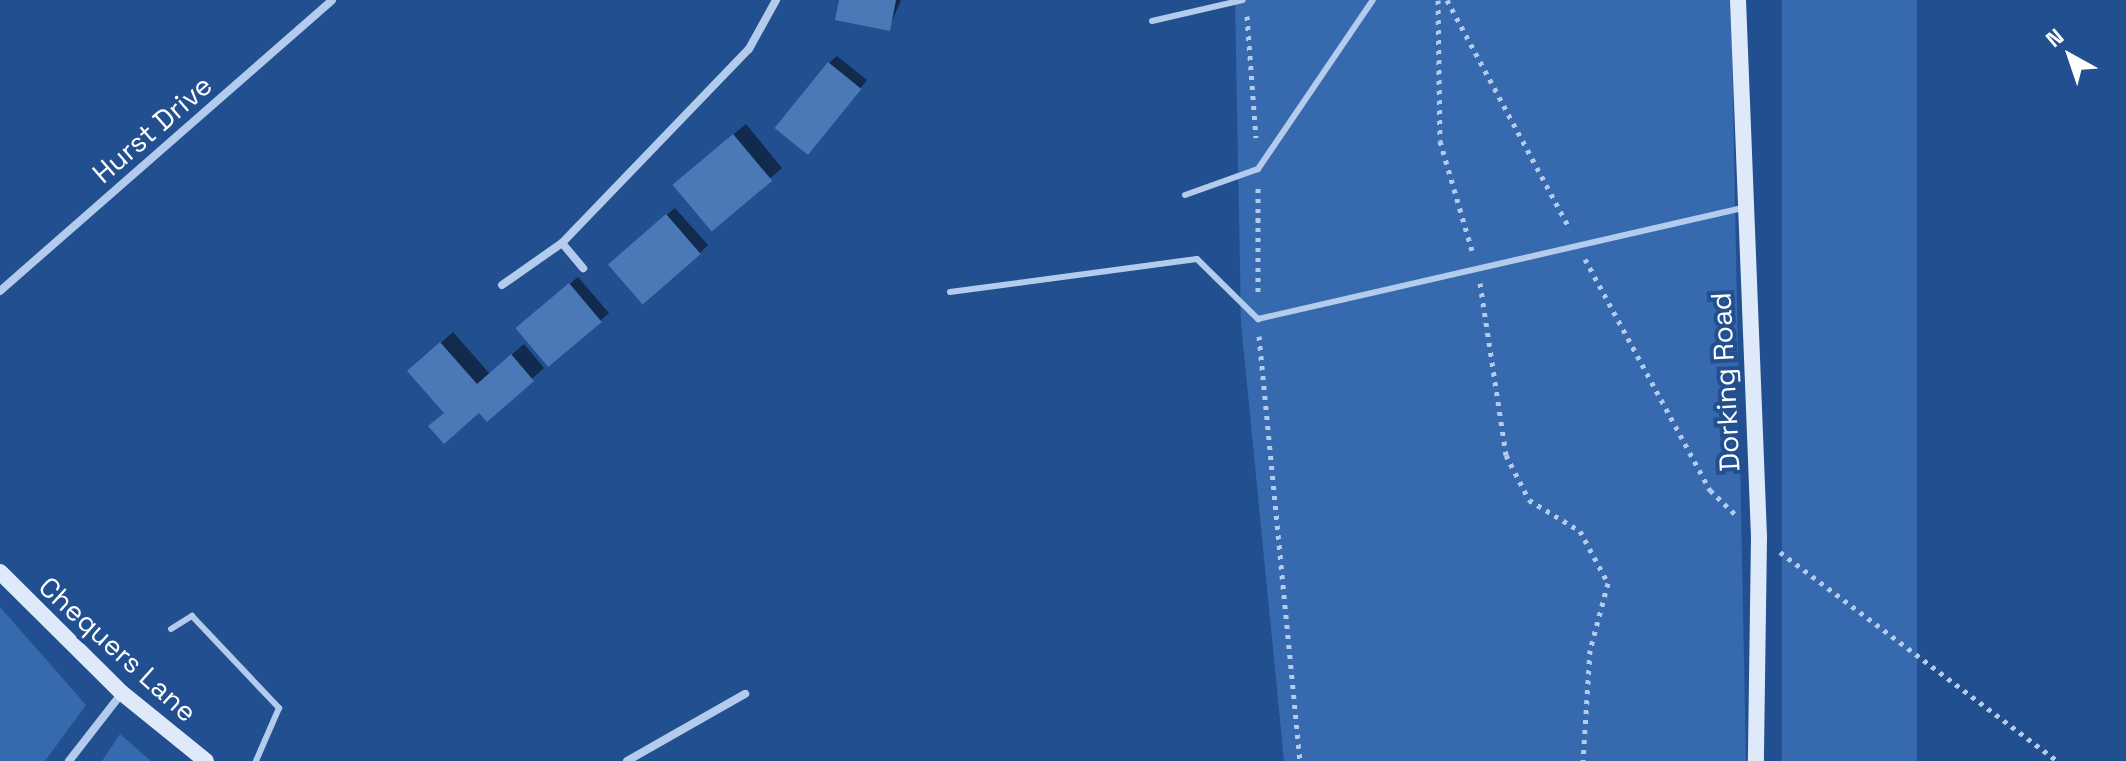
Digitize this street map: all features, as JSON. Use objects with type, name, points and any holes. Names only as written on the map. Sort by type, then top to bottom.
[{"type":"main road","name":"Dorking Road","points":[[1738,0],[1742,208],[1759,537],[1756,761]]},
{"type":"main road","name":"Chequers Lane","points":[[0,572],[122,693],[206,761]]},
{"type":"street","name":"Hurst Drive","points":[[0,291],[332,0]]},
{"type":"street","points":[[502,285],[562,243],[749,49],[776,0]]},
{"type":"street","points":[[562,243],[583,268]]},
{"type":"street","points":[[69,761],[122,693]]},
{"type":"street","points":[[627,761],[745,694]]},
{"type":"lane","points":[[1152,21],[1244,0]]},
{"type":"lane","points":[[1185,195],[1258,169],[1373,0]]},
{"type":"lane","points":[[950,292],[1197,259],[1258,319],[1478,272],[1742,208]]},
{"type":"lane","points":[[171,629],[192,616],[279,708],[256,761]]},
{"type":"path","points":[[1244,0],[1258,169],[1258,319],[1300,761]]},
{"type":"path","points":[[1438,0],[1440,141],[1478,272],[1506,455],[1529,500],[1580,531],[1608,583],[1590,650],[1583,761]]},
{"type":"path","points":[[1447,0],[1710,490],[1759,537],[2057,761]]},
{"type":"shaded area","points":[[1235,0],[1731,0],[1746,761],[1284,761],[1241,323]]},
{"type":"shaded area","points":[[1782,0],[1917,0],[1917,761],[1782,761]]},
{"type":"shaded area","points":[[0,607],[86,705],[45,761],[0,761]]},
{"type":"shaded area","points":[[120,734],[151,761],[102,761]]},
{"type":"building","points":[[839,0],[896,0],[890,31],[835,20]]},
{"type":"building","points":[[828,62],[861,89],[808,155],[775,128]]},
{"type":"building","points":[[733,134],[772,181],[712,232],[672,185]]},
{"type":"building","points":[[666,214],[701,254],[643,305],[608,265]]},
{"type":"building","points":[[569,283],[602,322],[548,367],[515,328]]},
{"type":"building","points":[[440,342],[477,384],[511,354],[534,381],[487,422],[479,413],[444,444],[428,426],[444,413],[407,371]]}]
